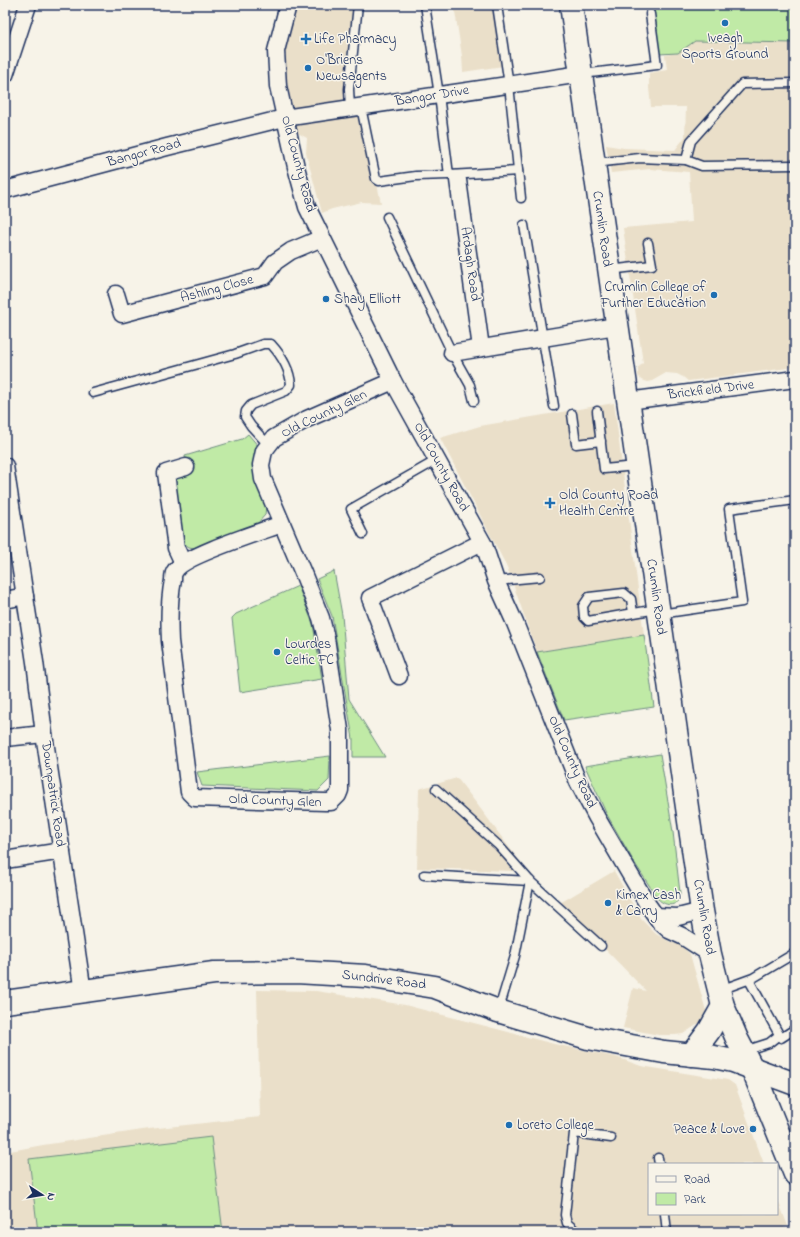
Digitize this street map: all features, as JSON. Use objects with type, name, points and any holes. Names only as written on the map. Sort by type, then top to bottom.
[{"type":"main road","name":"Crumlin Road","points":[[571,5],[616,326],[702,911],[710,954],[721,998],[795,1174]]},
{"type":"main road","name":"Sundrive Road","points":[[5,1002],[214,973],[296,972],[366,976],[435,987],[498,1011],[588,1038],[642,1049],[714,1057],[733,1061],[748,1060],[795,1084]]},
{"type":"main road","points":[[691,1055],[709,1031],[721,998]]},
{"type":"street","points":[[5,75],[28,5]]},
{"type":"street","name":"Old County Road","points":[[288,5],[276,51],[278,86],[284,118],[306,207],[393,381],[482,542],[496,581],[515,623],[578,782],[597,818],[648,905],[660,922],[669,930],[682,936],[710,954]]},
{"type":"street","name":"Bangor Drive","points":[[284,118],[580,74]]},
{"type":"street","name":"Bangor Road","points":[[5,190],[166,147],[284,118]]},
{"type":"street","name":"Ardagh Road","points":[[454,177],[481,348]]},
{"type":"street","name":"Ashling Close","points":[[116,294],[122,314],[265,276],[275,262],[291,251],[322,238]]},
{"type":"street","points":[[452,353],[616,326]]},
{"type":"street","name":"Brickfield Drive","points":[[628,401],[795,380]]},
{"type":"street","name":"Old County Glen","points":[[183,563],[174,571],[169,616],[170,641],[189,792],[195,798],[331,802],[338,795],[340,790],[340,730],[326,638],[321,618],[263,479],[261,465],[264,452],[274,438],[307,419],[393,381]]},
{"type":"street","points":[[186,467],[166,473],[176,548],[183,563],[226,544],[282,524]]},
{"type":"street","name":"Downpatrick Road","points":[[5,469],[35,662],[44,734],[49,757],[83,992]]},
{"type":"street","points":[[399,676],[370,598],[482,542]]},
{"type":"street","points":[[5,600],[25,596]]},
{"type":"street","points":[[5,738],[44,734]]},
{"type":"street","points":[[5,860],[62,851]]},
{"type":"street","points":[[656,916],[678,917],[702,911]]},
{"type":"lane","points":[[361,5],[349,89],[356,107],[376,179],[379,181],[416,176],[454,177],[518,171]]},
{"type":"lane","points":[[425,5],[454,177]]},
{"type":"lane","points":[[497,5],[509,85],[521,198]]},
{"type":"lane","points":[[580,74],[657,65],[650,14]]},
{"type":"lane","points":[[686,160],[691,141],[742,84],[795,84]]},
{"type":"lane","points":[[593,163],[640,158],[686,160],[702,166],[795,165]]},
{"type":"lane","points":[[387,217],[452,353],[470,385],[474,401]]},
{"type":"lane","points":[[524,225],[554,406]]},
{"type":"lane","points":[[608,270],[652,265],[648,243]]},
{"type":"lane","points":[[93,393],[235,354],[263,344],[271,344],[279,352],[290,377],[291,385],[286,391],[251,405],[246,411],[245,416],[251,426],[270,443]]},
{"type":"lane","points":[[597,411],[604,468],[637,466]]},
{"type":"lane","points":[[572,414],[576,444],[601,441]]},
{"type":"lane","points":[[363,534],[351,509],[437,460]]},
{"type":"lane","points":[[632,613],[631,599],[624,593],[589,597],[584,606],[584,617],[588,621],[632,613],[659,612],[742,602],[729,509],[795,500]]},
{"type":"lane","points":[[496,581],[540,577]]},
{"type":"lane","points":[[436,789],[499,846],[530,881],[602,946]]},
{"type":"lane","points":[[424,875],[530,881]]},
{"type":"lane","points":[[498,1011],[515,956],[530,881]]},
{"type":"lane","points":[[721,998],[795,953]]},
{"type":"lane","points":[[749,980],[781,1038],[795,1029]]},
{"type":"lane","points":[[748,1060],[779,1035]]},
{"type":"lane","points":[[577,1232],[567,1223],[565,1214],[574,1132],[611,1138]]},
{"type":"lane","points":[[665,1215],[667,1232]]},
{"type":"shaded area","points":[[295,5],[361,5],[352,89],[373,183],[377,184],[381,203],[362,202],[332,209],[322,213],[306,153],[307,138],[294,131],[281,57]]},
{"type":"shaded area","points":[[454,5],[493,5],[503,66],[463,72]]},
{"type":"shaded area","points":[[695,41],[795,43],[795,367],[688,381],[677,374],[666,373],[652,381],[647,382],[641,380],[638,375],[638,368],[643,363],[623,228],[692,222],[689,172],[650,169],[611,173],[606,145],[624,148],[675,150],[685,137],[686,107],[651,107],[649,73],[667,70],[665,55],[678,53]]},
{"type":"shaded area","name":"Old County Road Health Centre","points":[[614,403],[644,635],[537,652],[507,567],[440,438],[480,426]]},
{"type":"shaded area","points":[[457,778],[525,869],[514,871],[417,868],[419,789]]},
{"type":"shaded area","points":[[614,871],[641,919],[656,934],[672,943],[679,944],[690,954],[706,1011],[701,1022],[683,1034],[659,1035],[623,1028],[633,988],[646,991],[560,903]]},
{"type":"shaded area","name":"Loreto College","points":[[257,990],[316,991],[405,1005],[554,1044],[616,1057],[641,1066],[728,1080],[735,1085],[764,1163],[648,1163],[648,1215],[778,1215],[778,1201],[788,1226],[784,1227],[785,1232],[5,1232],[5,1152],[149,1129],[260,1117]]},
{"type":"green space","name":"Iveagh Sports Ground","points":[[653,5],[795,5],[795,43],[695,41],[678,53],[659,54]]},
{"type":"green space","points":[[248,434],[259,447],[266,505],[265,515],[258,523],[194,548],[189,547],[182,542],[174,480],[178,474],[187,472],[185,456],[242,439]]},
{"type":"green space","points":[[334,571],[342,615],[349,699],[385,757],[353,757],[353,739],[332,616],[317,579]]},
{"type":"green space","name":"Lourdes Celtic FC","points":[[298,586],[313,624],[322,679],[240,692],[232,618],[236,614]]},
{"type":"green space","points":[[644,635],[654,707],[564,720],[537,652]]},
{"type":"green space","points":[[660,754],[673,832],[680,893],[675,904],[672,905],[665,904],[658,899],[634,862],[606,813],[585,766]]},
{"type":"green space","points":[[330,756],[329,780],[318,791],[202,786],[197,772]]},
{"type":"green space","points":[[211,1137],[223,1232],[38,1232],[29,1159]]},
{"type":"place","name":"Iveagh Sports Ground","points":[[725,23]]},
{"type":"place","name":"Life Pharmacy","points":[[306,39]]},
{"type":"place","name":"O'Briens Newsagents","points":[[308,68]]},
{"type":"place","name":"Crumlin College of Further Education","points":[[714,295]]},
{"type":"place","name":"Shay Elliott","points":[[326,299]]},
{"type":"place","name":"Old County Road Health Centre","points":[[550,503]]},
{"type":"place","name":"Lourdes Celtic FC","points":[[277,652]]},
{"type":"place","name":"Kimex Cash & Carry","points":[[608,903]]},
{"type":"place","name":"Loreto College","points":[[509,1125]]},
{"type":"place","name":"Peace & Love","points":[[753,1129]]}]
